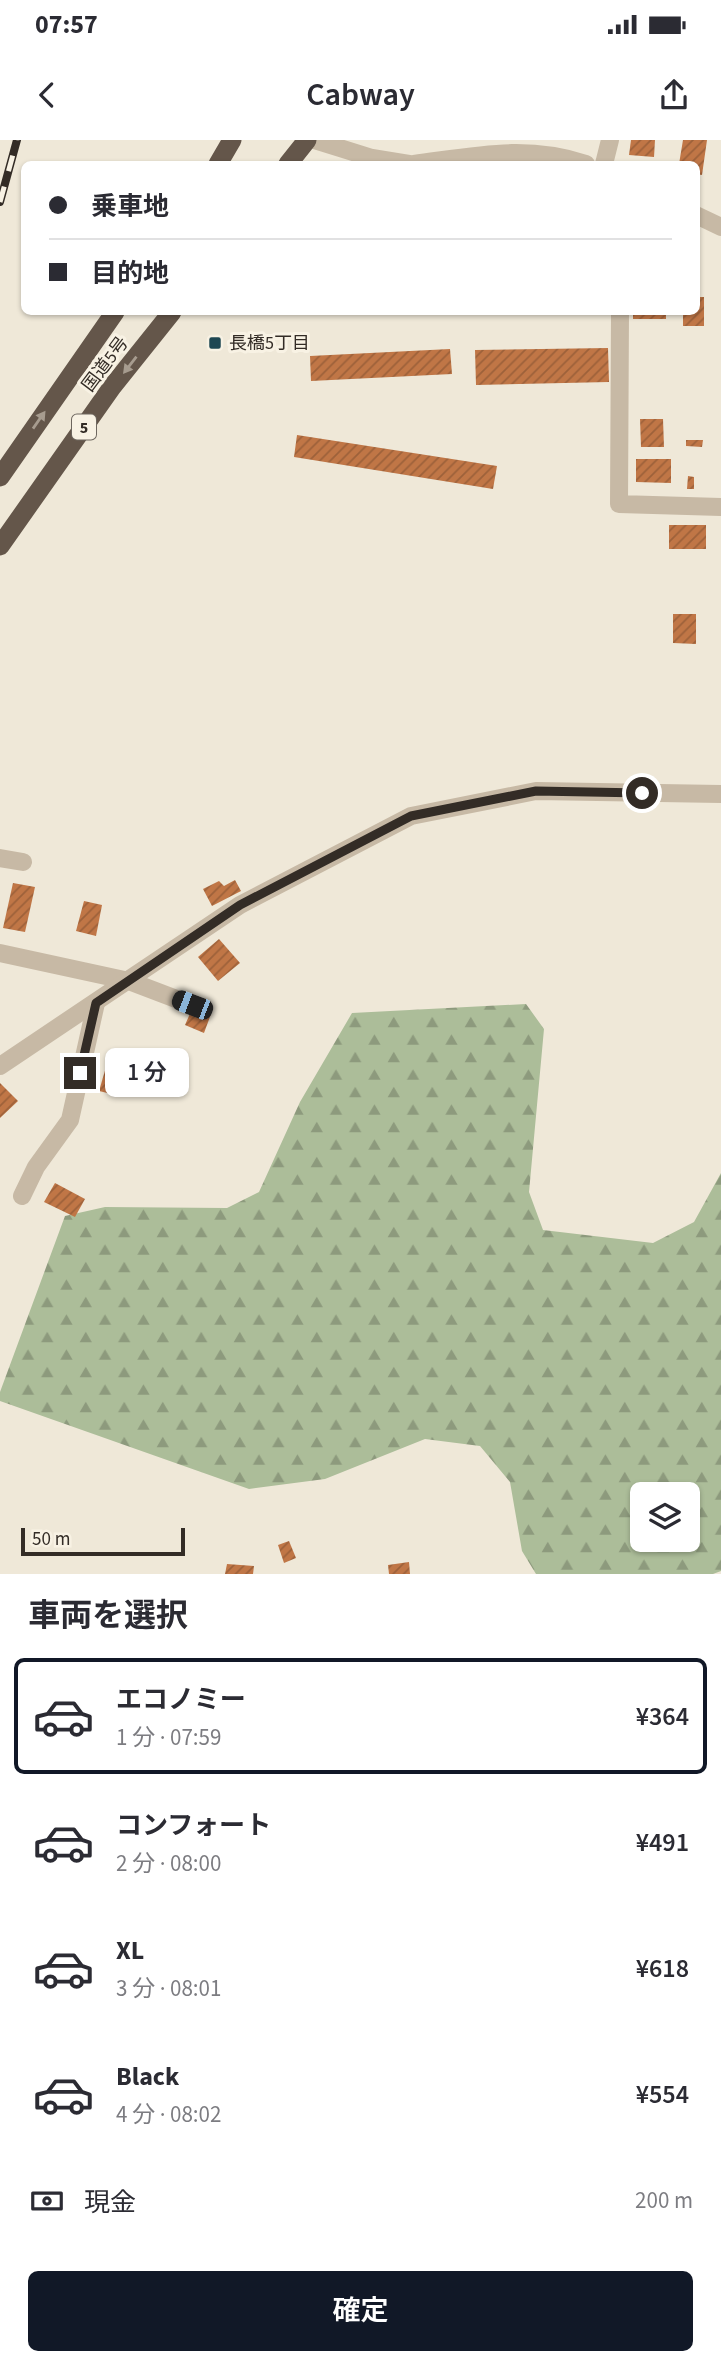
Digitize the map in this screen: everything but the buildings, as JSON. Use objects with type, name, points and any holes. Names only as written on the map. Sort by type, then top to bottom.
[{"type":"highway","points":[[220,161],[232,140]]},
{"type":"highway","points":[[290,161],[307,140]]},
{"type":"highway","name":"国道5号","points":[[0,477],[113,315]]},
{"type":"highway","name":"国道5号","points":[[0,546],[112,387],[170,315]]},
{"type":"street","points":[[314,140],[372,158],[392,161]]},
{"type":"street","points":[[605,161],[610,140]]},
{"type":"street","points":[[435,161],[517,151],[558,155],[577,161]]},
{"type":"street","points":[[700,217],[721,228]]},
{"type":"street","points":[[620,315],[619,504],[721,508]]},
{"type":"street","points":[[0,1066],[240,905],[411,816],[536,791],[721,794]]},
{"type":"street","points":[[0,858],[23,862]]},
{"type":"street","points":[[0,953],[130,981],[192,1005]]},
{"type":"street","points":[[22,1196],[36,1167],[70,1120],[96,1003]]},
{"type":"green space","points":[[526,1004],[544,1029],[529,1192],[543,1230],[653,1243],[694,1222],[721,1173],[721,1571],[713,1574],[536,1574],[522,1551],[510,1482],[480,1446],[425,1439],[325,1479],[249,1489],[0,1401],[0,1392],[65,1216],[105,1207],[227,1208],[259,1192],[300,1102],[352,1013]]},
{"type":"railway","points":[[0,202],[17,140]]},
{"type":"place","name":"長橋5丁目","points":[[215,343]]},
{"type":"route","points":[[80,1073],[96,1003],[240,905],[411,816],[536,791],[642,793]]}]
